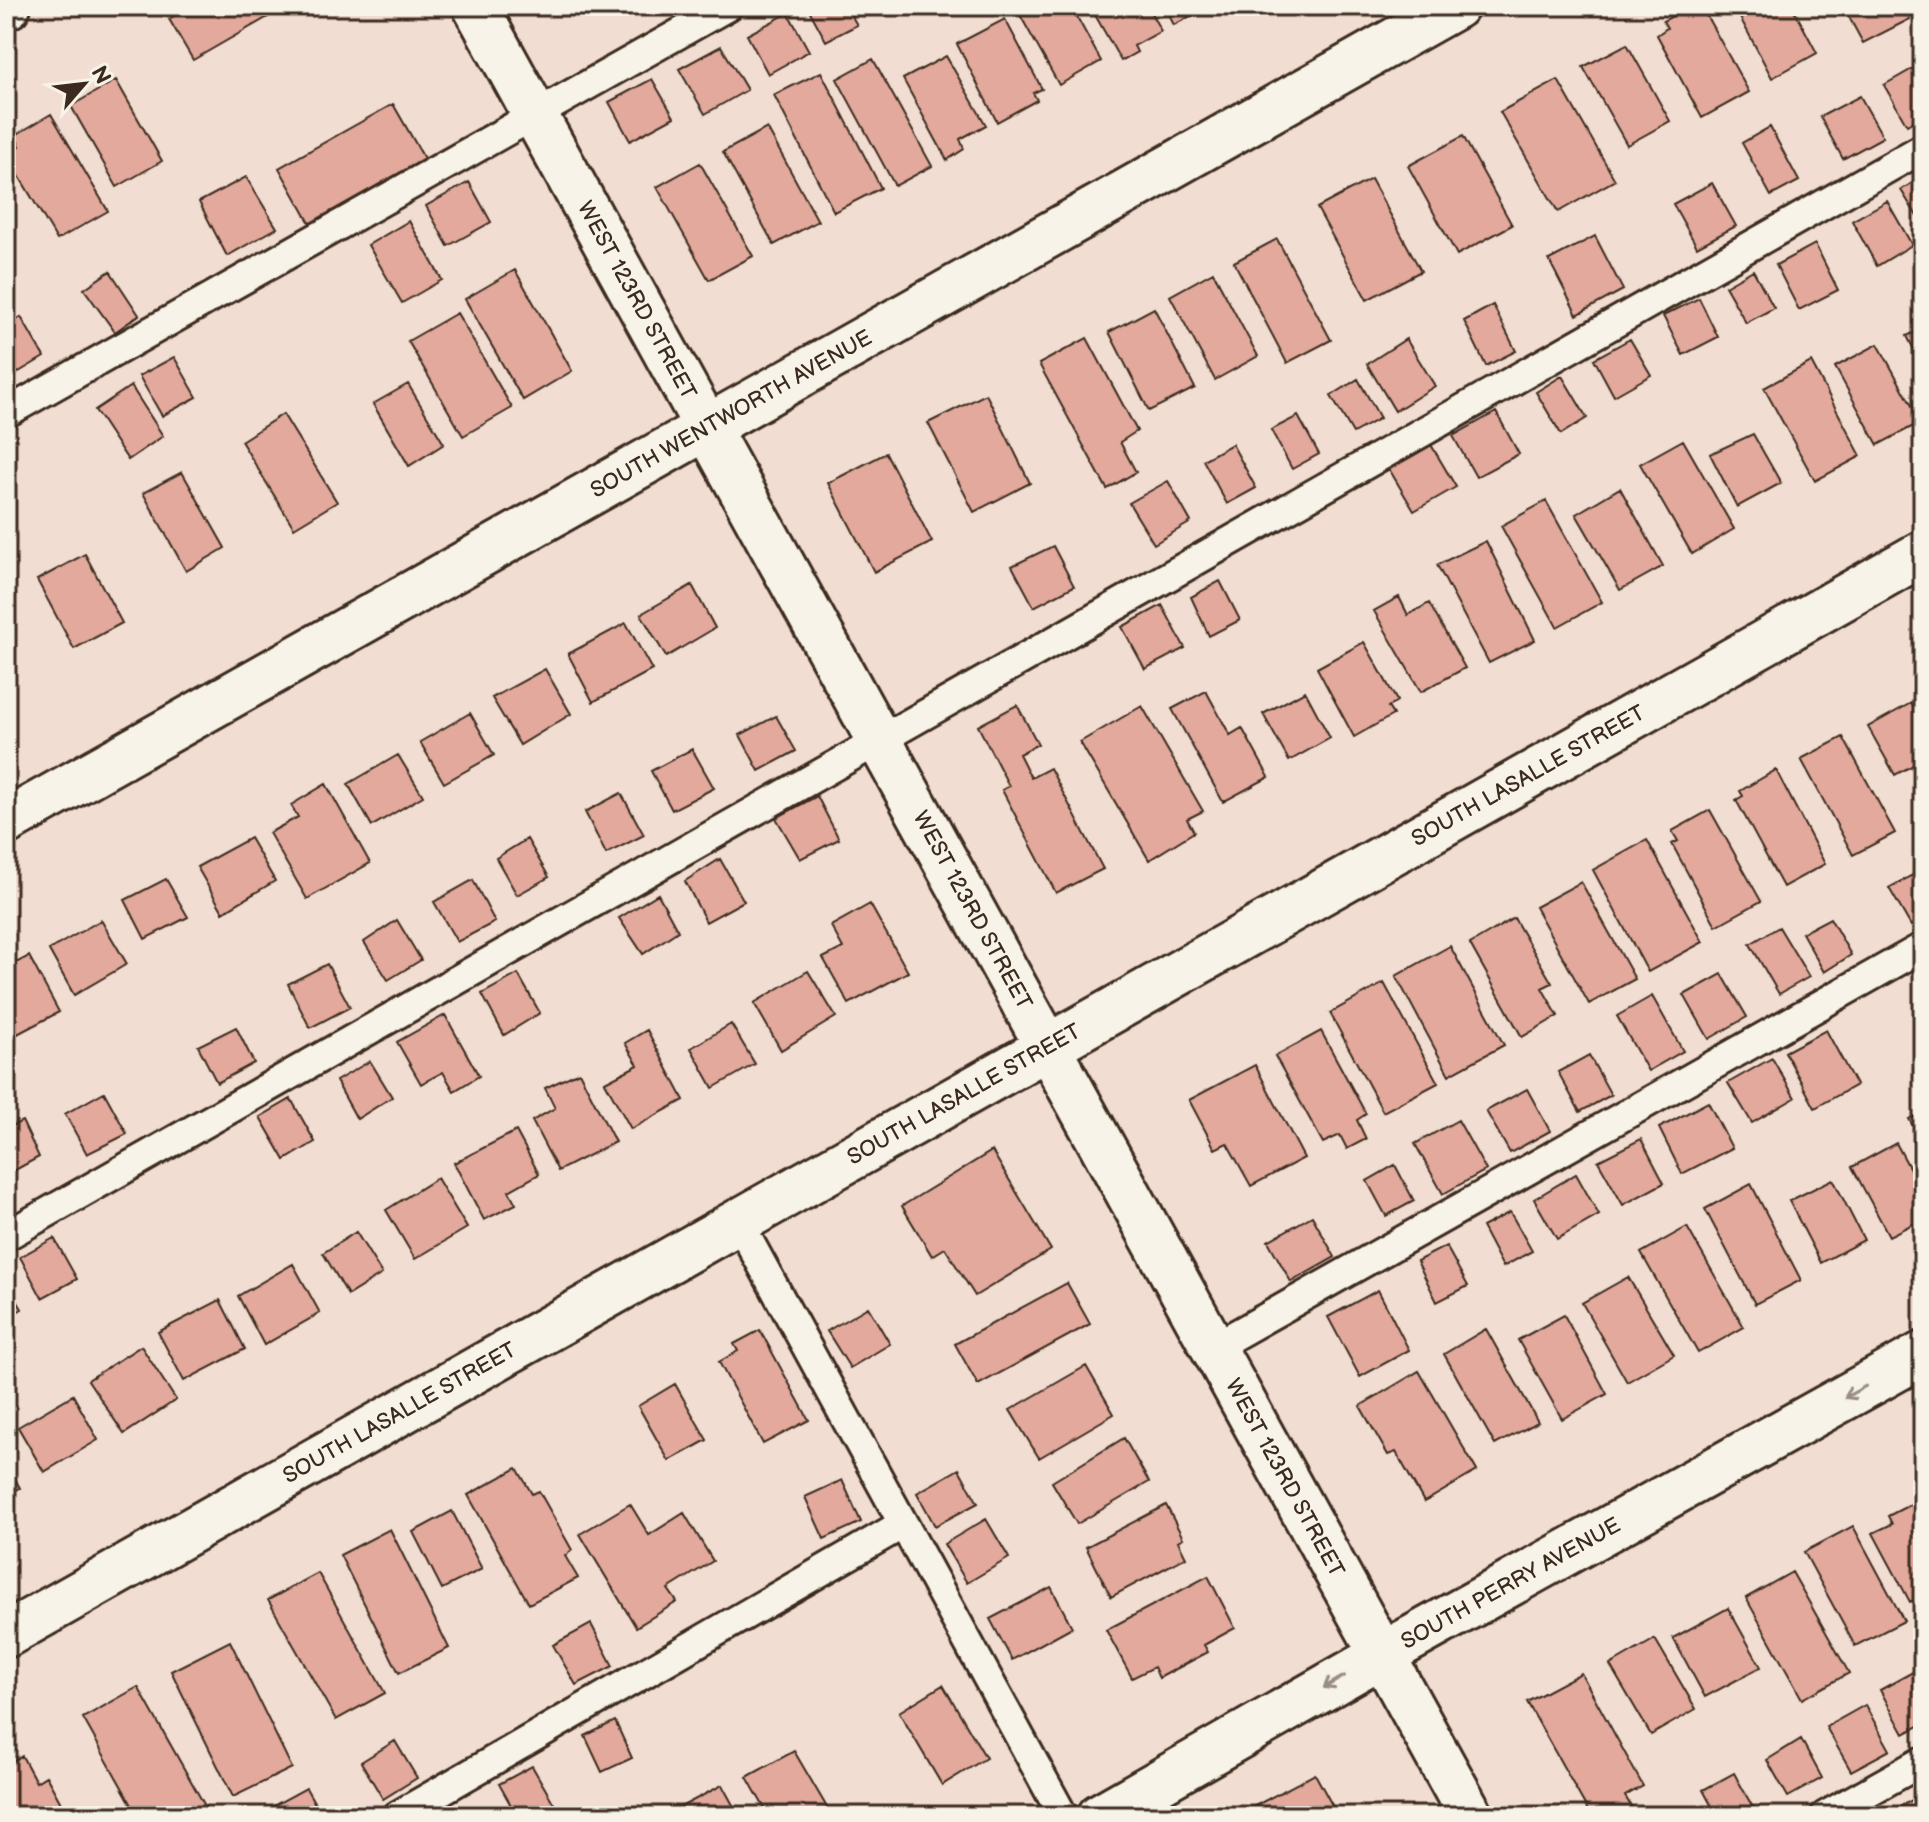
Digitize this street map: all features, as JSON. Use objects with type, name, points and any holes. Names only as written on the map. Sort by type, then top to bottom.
[{"type":"street","name":"WEST 123RD STREET","points":[[475,6],[1471,1816]]},
{"type":"street","name":"SOUTH WENTWORTH AVENUE","points":[[6,822],[1456,6]]},
{"type":"street","name":"SOUTH LASALLE STREET","points":[[6,1635],[1923,553]]},
{"type":"street","name":"SOUTH PERRY AVENUE","points":[[1100,1816],[1923,1354]]},
{"type":"lane","points":[[6,413],[728,6]]},
{"type":"lane","points":[[6,1236],[1923,148]]},
{"type":"lane","points":[[1214,1347],[1923,947]]},
{"type":"lane","points":[[738,1221],[1063,1816]]},
{"type":"lane","points":[[397,1816],[903,1524]]},
{"type":"lane","points":[[1825,1816],[1923,1761]]},
{"type":"building","points":[[191,6],[287,6],[193,60],[169,19]]},
{"type":"building","points":[[807,6],[846,6],[857,25],[826,41]]},
{"type":"building","points":[[1015,6],[1071,6],[1101,61],[1059,85]]},
{"type":"building","points":[[1090,6],[1147,6],[1161,31],[1134,46],[1137,52],[1121,61]]},
{"type":"building","points":[[1164,6],[1210,6],[1174,25]]},
{"type":"building","points":[[1691,6],[1701,6],[1749,92],[1702,118],[1657,35],[1667,28],[1663,21]]},
{"type":"building","points":[[1734,6],[1792,6],[1817,53],[1772,78]]},
{"type":"building","points":[[1843,6],[1903,6],[1910,19],[1863,43]]},
{"type":"building","points":[[788,13],[809,51],[768,74],[747,35]]},
{"type":"building","points":[[1005,19],[1042,89],[1033,93],[1037,100],[997,122],[957,44]]},
{"type":"building","points":[[1627,44],[1670,121],[1627,145],[1583,67]]},
{"type":"building","points":[[721,46],[747,90],[705,114],[679,69]]},
{"type":"building","points":[[946,56],[986,125],[960,139],[964,149],[947,160],[903,79]]},
{"type":"building","points":[[873,59],[932,166],[895,186],[837,79]]},
{"type":"building","points":[[1921,64],[1923,116],[1907,125],[1884,85]]},
{"type":"building","points":[[821,72],[881,188],[834,212],[774,95]]},
{"type":"building","points":[[652,79],[674,117],[630,141],[609,102]]},
{"type":"building","points":[[116,80],[162,161],[117,187],[71,106]]},
{"type":"building","points":[[1558,80],[1615,180],[1558,212],[1500,112]]},
{"type":"building","points":[[1860,96],[1883,137],[1843,159],[1820,117]]},
{"type":"building","points":[[393,104],[425,160],[311,225],[279,168]]},
{"type":"building","points":[[51,114],[108,211],[57,240],[6,154],[20,146],[14,136]]},
{"type":"building","points":[[1770,127],[1799,181],[1771,196],[1742,143]]},
{"type":"building","points":[[767,128],[818,221],[774,245],[723,152]]},
{"type":"building","points":[[1463,136],[1512,225],[1457,255],[1408,166]]},
{"type":"building","points":[[700,163],[753,256],[709,280],[657,187]]},
{"type":"building","points":[[1923,176],[1923,226],[1901,190]]},
{"type":"building","points":[[246,177],[277,228],[227,256],[199,202]]},
{"type":"building","points":[[1371,179],[1421,271],[1367,300],[1317,208]]},
{"type":"building","points":[[469,182],[491,222],[448,246],[426,206]]},
{"type":"building","points":[[1712,183],[1736,226],[1697,247],[1673,204]]},
{"type":"building","points":[[1887,201],[1912,245],[1877,266],[1852,221]]},
{"type":"building","points":[[409,221],[442,280],[402,303],[368,245]]},
{"type":"building","points":[[1595,236],[1623,290],[1577,315],[1549,260]]},
{"type":"building","points":[[1277,239],[1331,340],[1287,363],[1234,262]]},
{"type":"building","points":[[1815,244],[1838,290],[1799,310],[1776,265]]},
{"type":"building","points":[[515,270],[572,371],[523,400],[465,299]]},
{"type":"building","points":[[1753,270],[1774,308],[1746,323],[1725,286]]},
{"type":"building","points":[[110,271],[139,315],[115,332],[84,289]]},
{"type":"building","points":[[1213,272],[1258,356],[1215,380],[1170,296]]},
{"type":"building","points":[[1699,298],[1718,337],[1683,355],[1663,316]]},
{"type":"building","points":[[1493,305],[1516,351],[1486,366],[1464,321]]},
{"type":"building","points":[[1154,308],[1195,388],[1149,411],[1109,332]]},
{"type":"building","points":[[457,313],[512,408],[463,436],[408,341]]},
{"type":"building","points":[[21,317],[44,357],[7,379],[6,326]]},
{"type":"building","points":[[1923,328],[1923,367],[1907,336]]},
{"type":"building","points":[[1087,338],[1137,431],[1120,442],[1136,472],[1107,489],[1039,364]]},
{"type":"building","points":[[1406,339],[1435,386],[1395,411],[1367,364]]},
{"type":"building","points":[[1630,339],[1651,375],[1614,396],[1594,359]]},
{"type":"building","points":[[1878,344],[1921,422],[1878,445],[1835,367]]},
{"type":"building","points":[[174,357],[197,397],[162,416],[139,376]]},
{"type":"building","points":[[1811,362],[1861,456],[1815,481],[1764,388]]},
{"type":"building","points":[[1562,376],[1587,418],[1561,434],[1536,392]]},
{"type":"building","points":[[1358,379],[1380,418],[1353,433],[1331,396]]},
{"type":"building","points":[[408,384],[444,444],[409,466],[373,404]]},
{"type":"building","points":[[131,386],[163,436],[128,460],[95,410]]},
{"type":"building","points":[[986,394],[1030,483],[974,512],[928,423]]},
{"type":"building","points":[[1496,412],[1519,454],[1476,477],[1453,436]]},
{"type":"building","points":[[283,414],[337,502],[294,528],[241,441]]},
{"type":"building","points":[[1298,416],[1319,454],[1292,469],[1271,430]]},
{"type":"building","points":[[1753,434],[1781,483],[1737,507],[1710,454]]},
{"type":"building","points":[[1683,440],[1734,529],[1692,554],[1640,464]]},
{"type":"building","points":[[1430,443],[1456,487],[1414,511],[1389,469]]},
{"type":"building","points":[[1232,444],[1256,488],[1227,504],[1203,460]]},
{"type":"building","points":[[886,453],[932,542],[874,572],[828,483]]},
{"type":"building","points":[[182,472],[225,548],[186,571],[143,493]]},
{"type":"building","points":[[1168,481],[1191,522],[1154,544],[1129,503]]},
{"type":"building","points":[[1620,488],[1663,566],[1620,590],[1576,514]]},
{"type":"building","points":[[1546,501],[1602,602],[1557,627],[1501,526]]},
{"type":"building","points":[[1486,541],[1535,640],[1489,663],[1437,565]]},
{"type":"building","points":[[1053,546],[1074,586],[1034,607],[1012,566]]},
{"type":"building","points":[[85,554],[122,623],[74,649],[37,580]]},
{"type":"building","points":[[1220,581],[1240,620],[1209,636],[1191,597]]},
{"type":"building","points":[[692,585],[715,628],[666,657],[641,614]]},
{"type":"building","points":[[1399,597],[1408,615],[1429,603],[1465,668],[1421,692],[1374,611]]},
{"type":"building","points":[[1162,605],[1185,648],[1145,669],[1122,627]]},
{"type":"building","points":[[626,623],[652,670],[593,702],[568,654]]},
{"type":"building","points":[[1364,642],[1397,701],[1388,707],[1393,715],[1354,737],[1317,668]]},
{"type":"building","points":[[545,669],[571,714],[520,745],[492,698]]},
{"type":"building","points":[[1206,691],[1230,735],[1242,728],[1269,777],[1223,802],[1172,709]]},
{"type":"building","points":[[1305,691],[1330,738],[1289,761],[1263,714]]},
{"type":"building","points":[[1911,703],[1923,725],[1923,760],[1895,775],[1868,727]]},
{"type":"building","points":[[1017,705],[1038,744],[1019,754],[1031,778],[1050,768],[1103,869],[1056,893],[1002,790],[1009,786],[978,726]]},
{"type":"building","points":[[1142,706],[1203,811],[1187,819],[1194,832],[1149,860],[1080,742]]},
{"type":"building","points":[[470,713],[494,755],[444,783],[420,742]]},
{"type":"building","points":[[776,716],[796,751],[759,771],[740,735]]},
{"type":"building","points":[[1843,737],[1895,833],[1853,855],[1801,759]]},
{"type":"building","points":[[692,749],[714,788],[672,810],[651,771]]},
{"type":"building","points":[[398,755],[423,796],[372,826],[348,784]]},
{"type":"building","points":[[1776,770],[1825,864],[1783,887],[1736,800],[1743,796],[1740,791]]},
{"type":"building","points":[[326,784],[370,863],[307,899],[269,833],[298,817],[291,805]]},
{"type":"building","points":[[621,793],[644,835],[606,854],[585,812]]},
{"type":"building","points":[[817,796],[839,839],[800,859],[776,818]]},
{"type":"building","points":[[1710,810],[1761,901],[1716,926],[1672,844],[1678,841],[1672,831]]},
{"type":"building","points":[[250,838],[275,881],[223,912],[197,867]]},
{"type":"building","points":[[527,839],[549,877],[517,895],[496,858]]},
{"type":"building","points":[[1647,840],[1703,942],[1648,972],[1593,870]]},
{"type":"building","points":[[720,859],[744,901],[706,922],[685,881]]},
{"type":"building","points":[[1922,870],[1923,918],[1911,926],[1889,888]]},
{"type":"building","points":[[166,879],[188,917],[145,939],[125,900]]},
{"type":"building","points":[[473,880],[495,922],[457,942],[434,902]]},
{"type":"building","points":[[1581,882],[1635,979],[1589,1004],[1535,907]]},
{"type":"building","points":[[658,894],[678,931],[643,954],[619,918]]},
{"type":"building","points":[[870,904],[908,972],[849,1004],[823,958],[843,948],[831,926]]},
{"type":"building","points":[[1514,918],[1552,983],[1542,988],[1558,1016],[1522,1037],[1470,944]]},
{"type":"building","points":[[1830,918],[1851,955],[1824,972],[1802,933]]},
{"type":"building","points":[[101,920],[127,964],[74,995],[49,950]]},
{"type":"building","points":[[397,920],[421,960],[388,980],[364,942]]},
{"type":"building","points":[[1779,927],[1809,977],[1779,994],[1750,944]]},
{"type":"building","points":[[1450,946],[1504,1045],[1449,1075],[1396,976]]},
{"type":"building","points":[[29,956],[59,1012],[6,1040],[6,968]]},
{"type":"building","points":[[327,964],[350,1007],[310,1028],[288,984]]},
{"type":"building","points":[[808,971],[836,1017],[781,1050],[754,1003]]},
{"type":"building","points":[[518,974],[540,1013],[504,1035],[482,994]]},
{"type":"building","points":[[1722,974],[1747,1017],[1709,1039],[1684,995]]},
{"type":"building","points":[[1384,983],[1438,1083],[1383,1112],[1330,1013]]},
{"type":"building","points":[[1652,996],[1683,1051],[1648,1071],[1617,1016]]},
{"type":"building","points":[[445,1015],[479,1076],[454,1091],[443,1072],[421,1084],[397,1042]]},
{"type":"building","points":[[731,1024],[755,1064],[713,1088],[691,1048]]},
{"type":"building","points":[[236,1027],[254,1063],[217,1083],[198,1046]]},
{"type":"building","points":[[647,1030],[684,1100],[631,1129],[605,1082],[638,1065],[625,1043]]},
{"type":"building","points":[[1826,1030],[1856,1085],[1815,1108],[1785,1052]]},
{"type":"building","points":[[1321,1031],[1366,1114],[1357,1120],[1366,1139],[1347,1149],[1340,1135],[1323,1143],[1275,1056]]},
{"type":"building","points":[[1589,1055],[1611,1095],[1580,1112],[1558,1072]]},
{"type":"building","points":[[1772,1058],[1795,1098],[1752,1123],[1728,1083]]},
{"type":"building","points":[[370,1061],[392,1097],[357,1119],[336,1081]]},
{"type":"building","points":[[1255,1065],[1304,1158],[1251,1186],[1227,1143],[1215,1149],[1189,1100]]},
{"type":"building","points":[[579,1072],[615,1142],[558,1171],[532,1121],[555,1108],[545,1088]]},
{"type":"building","points":[[1527,1089],[1550,1131],[1510,1153],[1486,1111]]},
{"type":"building","points":[[104,1092],[127,1134],[87,1154],[65,1114]]},
{"type":"building","points":[[291,1099],[315,1142],[285,1160],[260,1117]]},
{"type":"building","points":[[1708,1102],[1732,1148],[1682,1174],[1659,1128]]},
{"type":"building","points":[[1923,1112],[1923,1144],[1909,1119]]},
{"type":"building","points":[[1458,1120],[1486,1170],[1443,1194],[1415,1144]]},
{"type":"building","points":[[22,1121],[39,1157],[6,1175],[6,1129]]},
{"type":"building","points":[[516,1131],[539,1174],[509,1191],[516,1204],[484,1220],[454,1163]]},
{"type":"building","points":[[1641,1139],[1664,1183],[1623,1205],[1598,1161]]},
{"type":"building","points":[[1896,1143],[1923,1193],[1923,1219],[1889,1236],[1852,1167]]},
{"type":"building","points":[[992,1151],[1051,1250],[975,1296],[945,1248],[932,1256],[902,1206]]},
{"type":"building","points":[[1395,1165],[1414,1201],[1386,1216],[1367,1181]]},
{"type":"building","points":[[1576,1174],[1599,1215],[1557,1239],[1534,1199]]},
{"type":"building","points":[[437,1178],[467,1228],[415,1259],[386,1210]]},
{"type":"building","points":[[1833,1179],[1864,1240],[1821,1263],[1789,1201]]},
{"type":"building","points":[[1751,1184],[1801,1280],[1755,1304],[1705,1209]]},
{"type":"building","points":[[1510,1212],[1532,1251],[1503,1267],[1482,1227]]},
{"type":"building","points":[[1312,1216],[1335,1257],[1291,1282],[1268,1241]]},
{"type":"building","points":[[1687,1227],[1744,1327],[1698,1353],[1641,1253]]},
{"type":"building","points":[[356,1232],[382,1274],[348,1295],[323,1253]]},
{"type":"building","points":[[54,1238],[77,1279],[42,1298],[20,1257]]},
{"type":"building","points":[[1446,1246],[1468,1286],[1437,1302],[1417,1261]]},
{"type":"building","points":[[293,1264],[320,1313],[264,1345],[238,1296]]},
{"type":"building","points":[[1628,1277],[1674,1355],[1627,1382],[1582,1303]]},
{"type":"building","points":[[6,1282],[22,1309],[6,1318]]},
{"type":"building","points":[[1067,1283],[1090,1324],[978,1385],[955,1344]]},
{"type":"building","points":[[1378,1290],[1409,1350],[1360,1377],[1328,1317]]},
{"type":"building","points":[[220,1300],[245,1349],[184,1381],[158,1332]]},
{"type":"building","points":[[868,1307],[890,1344],[850,1368],[827,1331]]},
{"type":"building","points":[[1564,1315],[1607,1394],[1562,1419],[1518,1340]]},
{"type":"building","points":[[1486,1329],[1538,1422],[1495,1445],[1444,1354]]},
{"type":"building","points":[[760,1330],[809,1420],[763,1444],[719,1362],[738,1351],[734,1344]]},
{"type":"building","points":[[141,1346],[176,1400],[124,1434],[88,1380]]},
{"type":"building","points":[[1086,1366],[1114,1414],[1039,1458],[1010,1410]]},
{"type":"building","points":[[1419,1371],[1477,1471],[1424,1502],[1396,1452],[1388,1455],[1360,1406]]},
{"type":"building","points":[[675,1384],[707,1440],[669,1461],[638,1406]]},
{"type":"building","points":[[73,1395],[98,1440],[44,1472],[18,1427]]},
{"type":"building","points":[[1124,1438],[1149,1482],[1077,1524],[1052,1482]]},
{"type":"building","points":[[6,1462],[20,1488],[6,1495]]},
{"type":"building","points":[[517,1468],[532,1494],[539,1491],[572,1550],[565,1556],[578,1578],[529,1604],[468,1495]]},
{"type":"building","points":[[959,1469],[978,1503],[935,1526],[917,1493]]},
{"type":"building","points":[[842,1480],[861,1522],[824,1539],[805,1497]]},
{"type":"building","points":[[1923,1498],[1923,1595],[1910,1602],[1873,1533],[1892,1524],[1888,1516]]},
{"type":"building","points":[[630,1504],[649,1535],[684,1513],[713,1561],[668,1589],[677,1602],[636,1627],[580,1534]]},
{"type":"building","points":[[1166,1505],[1183,1538],[1178,1541],[1186,1557],[1111,1597],[1086,1547]]},
{"type":"building","points":[[452,1511],[482,1569],[442,1589],[413,1532]]},
{"type":"building","points":[[986,1519],[1009,1558],[967,1583],[944,1544]]},
{"type":"building","points":[[1853,1526],[1904,1621],[1855,1646],[1804,1552]]},
{"type":"building","points":[[390,1529],[449,1648],[399,1673],[340,1555]]},
{"type":"building","points":[[1792,1572],[1849,1673],[1802,1699],[1746,1598]]},
{"type":"building","points":[[318,1573],[385,1693],[336,1720],[268,1600]]},
{"type":"building","points":[[1208,1576],[1235,1628],[1204,1645],[1208,1652],[1159,1678],[1154,1667],[1132,1678],[1106,1630]]},
{"type":"building","points":[[1051,1587],[1072,1627],[1012,1660],[990,1619]]},
{"type":"building","points":[[1728,1608],[1761,1667],[1705,1697],[1673,1638]]},
{"type":"building","points":[[591,1624],[613,1666],[576,1685],[553,1645]]},
{"type":"building","points":[[1655,1639],[1696,1709],[1651,1735],[1610,1665]]},
{"type":"building","points":[[230,1641],[292,1768],[233,1797],[171,1671]]},
{"type":"building","points":[[1922,1667],[1923,1724],[1904,1734],[1880,1690]]},
{"type":"building","points":[[1581,1673],[1643,1786],[1625,1796],[1637,1816],[1591,1816],[1527,1702]]},
{"type":"building","points":[[943,1685],[986,1758],[942,1785],[899,1712]]},
{"type":"building","points":[[138,1687],[209,1813],[203,1816],[138,1816],[83,1718]]},
{"type":"building","points":[[1865,1705],[1890,1750],[1851,1771],[1826,1727]]},
{"type":"building","points":[[615,1721],[632,1758],[602,1772],[585,1736]]},
{"type":"building","points":[[1801,1739],[1822,1778],[1788,1797],[1767,1760]]},
{"type":"building","points":[[395,1741],[417,1778],[383,1799],[361,1762]]},
{"type":"building","points":[[794,1751],[832,1816],[769,1816],[747,1777]]},
{"type":"building","points":[[22,1756],[36,1782],[46,1776],[68,1816],[6,1816],[6,1765]]},
{"type":"building","points":[[532,1766],[561,1816],[517,1816],[499,1784]]},
{"type":"building","points":[[1734,1773],[1756,1816],[1717,1816],[1703,1790]]},
{"type":"building","points":[[1315,1774],[1338,1816],[1236,1816]]},
{"type":"building","points":[[722,1785],[739,1816],[681,1816],[677,1809]]},
{"type":"building","points":[[306,1788],[322,1816],[262,1816],[260,1813]]},
{"type":"building","points":[[1912,1800],[1921,1816],[1883,1816]]}]
